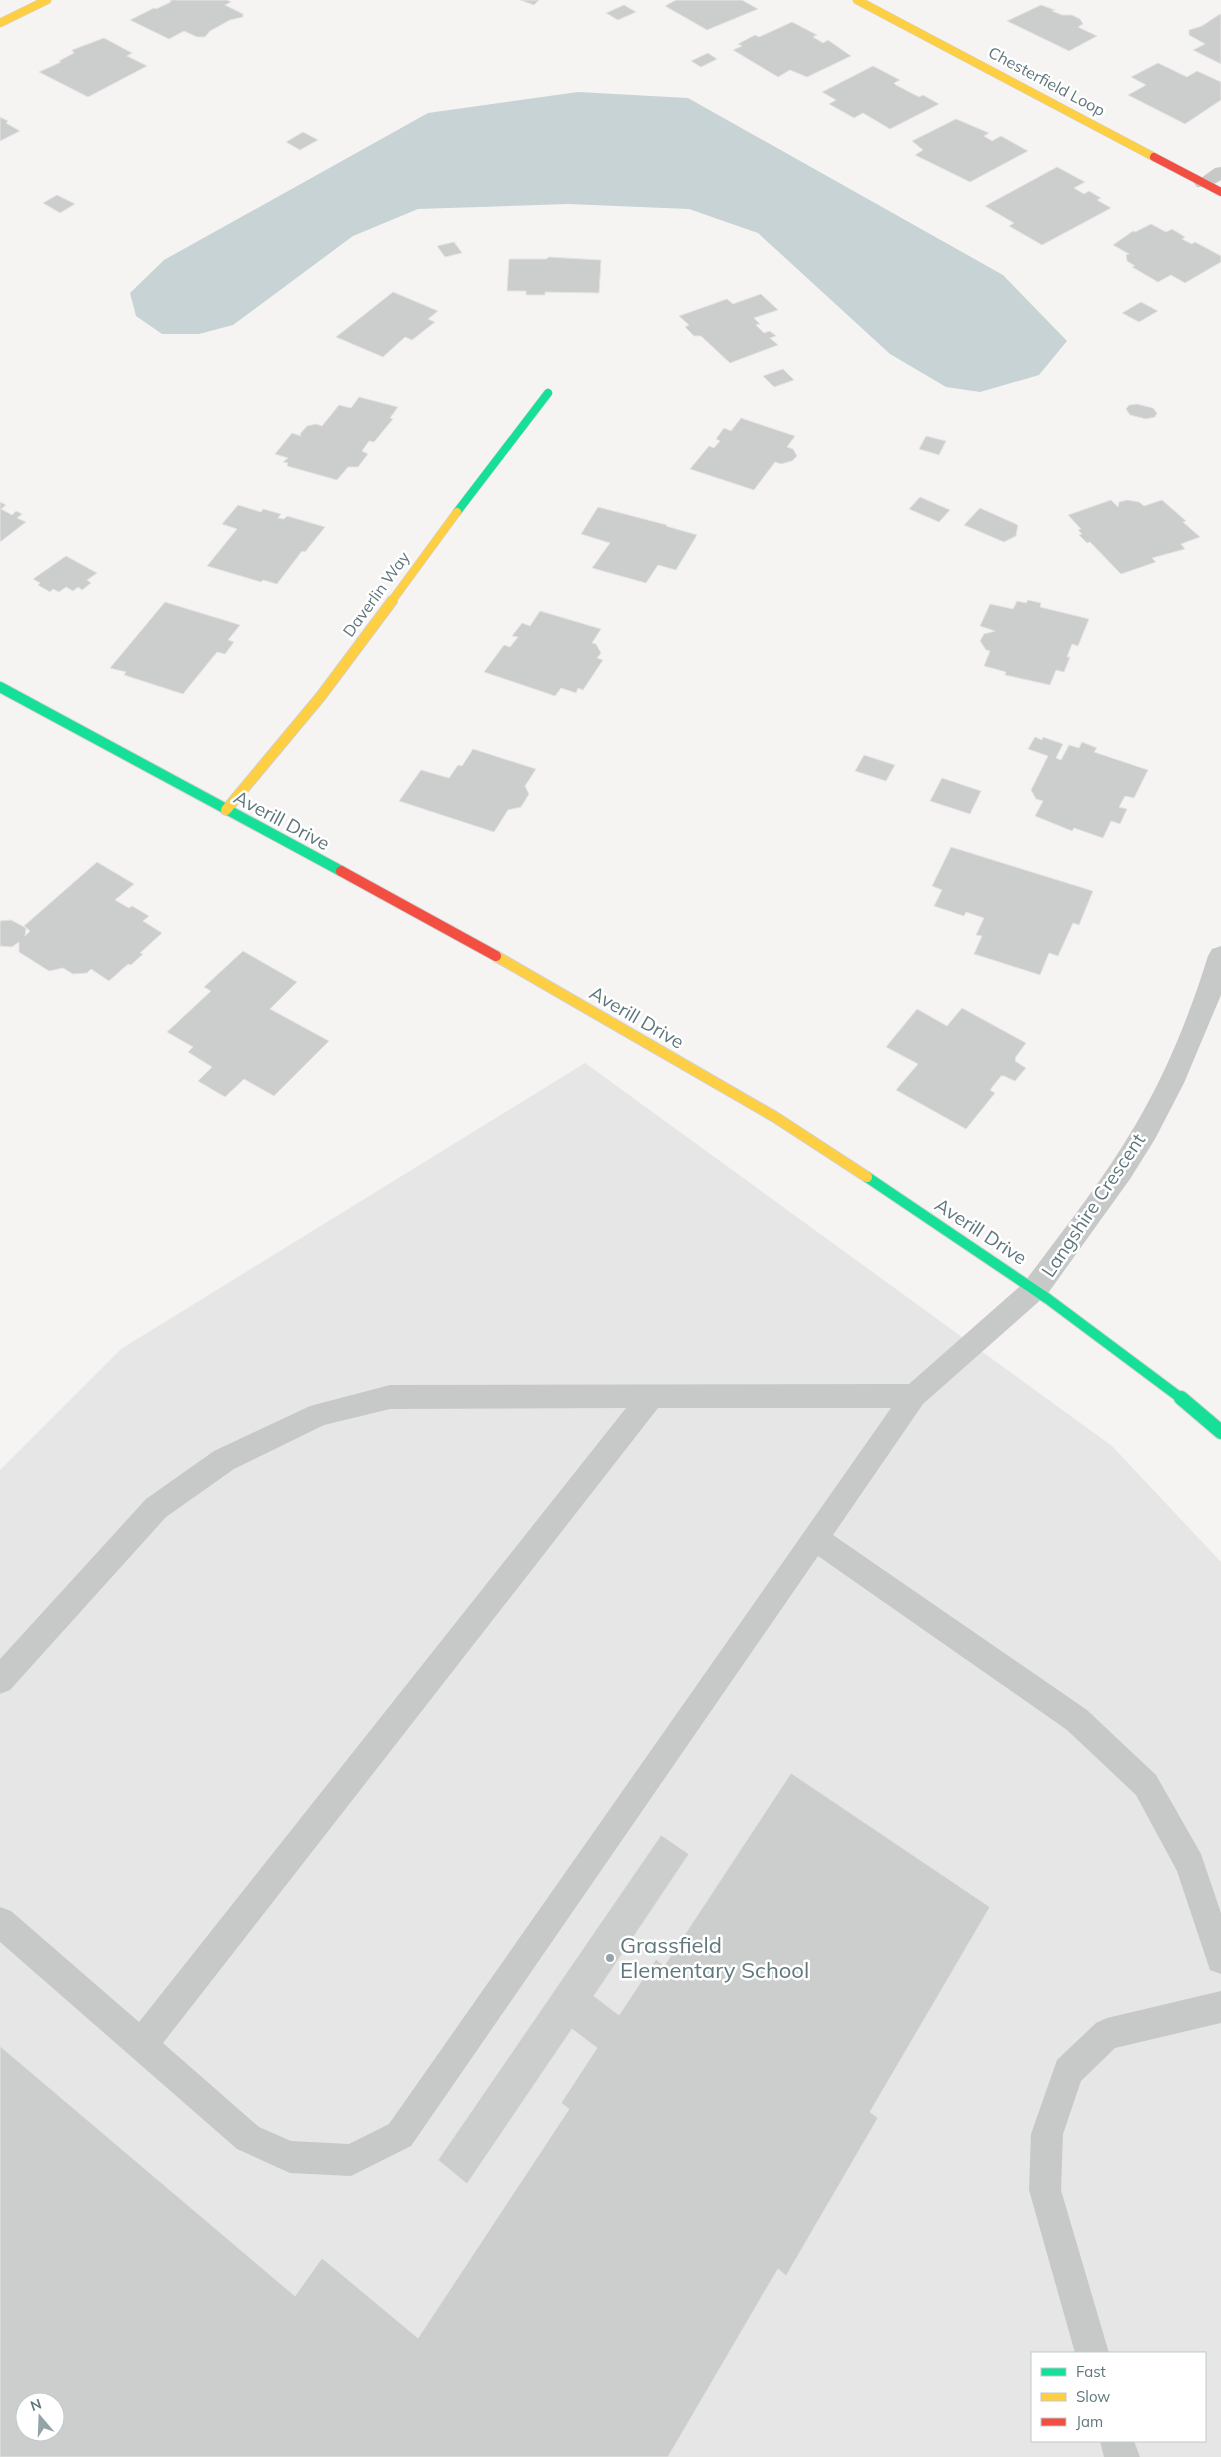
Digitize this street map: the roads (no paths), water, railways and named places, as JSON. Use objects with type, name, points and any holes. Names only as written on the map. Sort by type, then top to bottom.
[{"type":"street","points":[[0,23],[48,0]]},
{"type":"street","name":"Chesterfield Loop","points":[[857,0],[1221,192]]},
{"type":"street","points":[[1202,183],[1221,172]]},
{"type":"street","name":"Daverlin Way","points":[[226,810],[321,696],[370,632],[401,585],[548,394]]},
{"type":"street","name":"Averill Drive","points":[[0,687],[524,972],[776,1118],[1036,1288],[1108,1338],[1160,1378],[1221,1432]]},
{"type":"street","name":"Langshire Crescent","points":[[1036,1288],[1132,1154],[1177,1070],[1214,982],[1221,956]]},
{"type":"lane","points":[[0,1922],[248,2138],[290,2156],[351,2160],[400,2135],[914,1396],[1036,1288]]},
{"type":"lane","points":[[0,1680],[156,1508],[224,1460],[319,1414],[390,1397],[914,1396]]},
{"type":"lane","points":[[141,2045],[651,1397]]},
{"type":"lane","points":[[816,1538],[1077,1720],[1146,1786],[1190,1865],[1221,1959]]},
{"type":"lane","points":[[1092,2352],[1045,2190],[1047,2134],[1068,2071],[1107,2034],[1221,2008]]},
{"type":"lane","points":[[1117,2442],[1122,2457]]},
{"type":"place","name":"Grassfield Elementary School","points":[[610,1958]]}]
